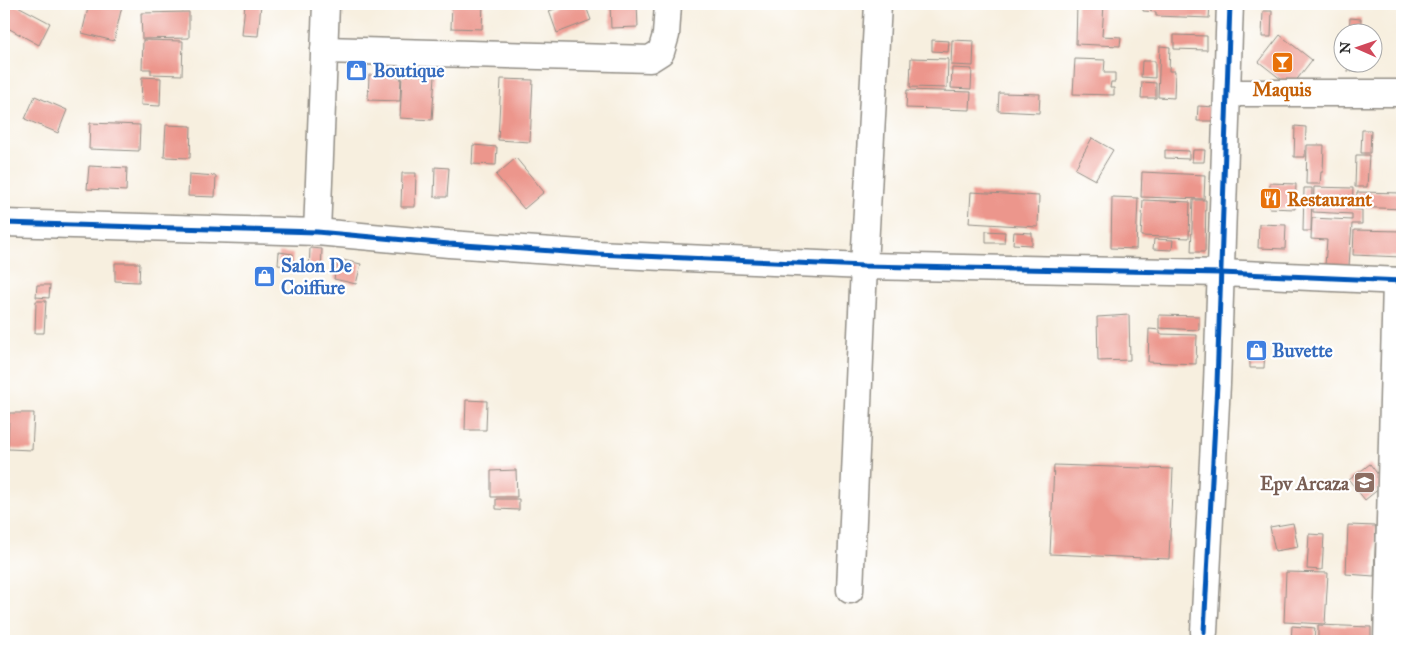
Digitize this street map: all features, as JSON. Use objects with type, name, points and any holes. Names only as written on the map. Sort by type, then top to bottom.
[{"type":"street","points":[[317,232],[326,4]]},
{"type":"street","points":[[324,50],[650,59],[661,52],[666,34],[668,4]]},
{"type":"street","points":[[850,590],[878,4]]},
{"type":"street","points":[[1204,632],[1221,273],[1230,4]]},
{"type":"street","points":[[1228,93],[1402,93]]},
{"type":"street","points":[[4,223],[317,232],[449,244],[596,254],[864,266],[1221,273],[1399,281],[1387,641]]},
{"type":"building","points":[[4,4],[14,4],[50,23],[39,45],[4,26]]},
{"type":"building","points":[[89,4],[122,6],[114,41],[82,33]]},
{"type":"building","points":[[245,4],[261,4],[258,36],[242,35]]},
{"type":"building","points":[[452,4],[483,4],[482,29],[451,28]]},
{"type":"building","points":[[569,4],[585,4],[591,20],[557,33],[549,11]]},
{"type":"building","points":[[610,4],[637,4],[638,27],[611,28]]},
{"type":"building","points":[[1077,4],[1104,4],[1102,36],[1121,37],[1120,46],[1076,44]]},
{"type":"building","points":[[1143,4],[1210,4],[1209,18],[1156,16],[1156,12],[1143,11]]},
{"type":"building","points":[[1263,11],[1272,11],[1271,37],[1262,37]]},
{"type":"building","points":[[189,12],[189,38],[142,39],[141,13]]},
{"type":"building","points":[[1350,18],[1361,19],[1361,22],[1350,22]]},
{"type":"building","points":[[1174,35],[1207,36],[1207,50],[1174,49]]},
{"type":"building","points":[[1280,35],[1312,60],[1291,87],[1259,62]]},
{"type":"building","points":[[143,40],[183,41],[182,75],[151,74],[151,69],[142,69]]},
{"type":"building","points":[[932,40],[949,41],[948,52],[932,51]]},
{"type":"building","points":[[952,40],[974,41],[973,66],[951,65]]},
{"type":"building","points":[[1160,46],[1170,47],[1169,71],[1175,71],[1174,98],[1158,97]]},
{"type":"building","points":[[911,58],[948,59],[947,88],[910,87]]},
{"type":"building","points":[[1075,59],[1105,60],[1104,73],[1115,73],[1115,82],[1111,82],[1110,88],[1114,88],[1114,95],[1073,94]]},
{"type":"building","points":[[1142,61],[1155,61],[1155,78],[1141,77]]},
{"type":"building","points":[[356,64],[367,65],[366,75],[356,75]]},
{"type":"building","points":[[952,68],[972,69],[971,89],[951,88]]},
{"type":"building","points":[[369,75],[401,77],[400,101],[368,100]]},
{"type":"building","points":[[402,75],[435,76],[432,120],[400,118]]},
{"type":"building","points":[[142,77],[161,78],[160,106],[141,105]]},
{"type":"building","points":[[501,79],[533,80],[530,142],[498,140]]},
{"type":"building","points":[[1142,82],[1156,83],[1156,98],[1141,98]]},
{"type":"building","points":[[907,90],[971,92],[970,110],[906,108]]},
{"type":"building","points":[[999,93],[1040,94],[1039,113],[998,111]]},
{"type":"building","points":[[35,96],[67,110],[58,133],[25,119]]},
{"type":"building","points":[[1198,106],[1216,107],[1215,121],[1197,121]]},
{"type":"building","points":[[90,123],[140,125],[139,151],[89,149]]},
{"type":"building","points":[[166,125],[191,126],[190,158],[164,157]]},
{"type":"building","points":[[1295,126],[1306,127],[1305,157],[1294,157]]},
{"type":"building","points":[[1362,130],[1371,130],[1370,153],[1361,153]]},
{"type":"building","points":[[1092,138],[1113,150],[1095,180],[1075,169]]},
{"type":"building","points":[[473,145],[497,147],[496,165],[472,164]]},
{"type":"building","points":[[1307,145],[1324,145],[1323,172],[1321,172],[1320,184],[1306,184]]},
{"type":"building","points":[[1165,150],[1189,151],[1189,159],[1165,158]]},
{"type":"building","points":[[1193,150],[1205,150],[1204,162],[1192,162]]},
{"type":"building","points":[[1356,155],[1369,155],[1367,187],[1355,187]]},
{"type":"building","points":[[516,158],[544,192],[524,209],[496,175]]},
{"type":"building","points":[[89,166],[127,168],[126,191],[87,189]]},
{"type":"building","points":[[435,167],[449,168],[447,197],[434,197]]},
{"type":"building","points":[[1142,172],[1205,175],[1204,199],[1141,197]]},
{"type":"building","points":[[402,173],[416,173],[415,207],[401,207]]},
{"type":"building","points":[[189,174],[216,176],[215,197],[188,196]]},
{"type":"building","points":[[1270,183],[1296,184],[1295,209],[1269,208]]},
{"type":"building","points":[[1314,187],[1353,188],[1352,209],[1362,210],[1362,224],[1352,224],[1349,266],[1325,265],[1327,240],[1311,239],[1312,218],[1352,220],[1352,214],[1313,212]]},
{"type":"building","points":[[1304,188],[1312,188],[1311,231],[1303,231]]},
{"type":"building","points":[[971,192],[1039,196],[1038,227],[969,223]]},
{"type":"building","points":[[1357,192],[1402,193],[1402,209],[1356,207]]},
{"type":"building","points":[[1112,197],[1138,198],[1136,249],[1111,248]]},
{"type":"building","points":[[1143,200],[1190,202],[1189,238],[1141,236]]},
{"type":"building","points":[[1193,200],[1206,200],[1205,252],[1191,252]]},
{"type":"building","points":[[1259,224],[1286,225],[1285,249],[1258,248]]},
{"type":"building","points":[[1354,230],[1402,231],[1402,257],[1353,255]]},
{"type":"building","points":[[986,231],[1005,232],[1004,243],[986,243]]},
{"type":"building","points":[[1014,232],[1032,233],[1032,245],[1013,244]]},
{"type":"building","points":[[1154,239],[1173,240],[1172,250],[1153,249]]},
{"type":"building","points":[[310,248],[322,249],[321,274],[309,273]]},
{"type":"building","points":[[279,252],[293,254],[292,267],[278,265]]},
{"type":"building","points":[[338,259],[361,264],[356,284],[334,279]]},
{"type":"building","points":[[115,263],[140,263],[139,282],[115,281]]},
{"type":"building","points":[[37,285],[50,285],[49,298],[36,297]]},
{"type":"building","points":[[36,301],[46,301],[44,333],[35,333]]},
{"type":"building","points":[[1129,315],[1130,360],[1098,361],[1097,317]]},
{"type":"building","points":[[1159,315],[1199,316],[1199,330],[1159,328]]},
{"type":"building","points":[[1149,329],[1160,330],[1160,334],[1197,335],[1196,364],[1148,362]]},
{"type":"building","points":[[1250,347],[1265,347],[1264,368],[1250,368]]},
{"type":"building","points":[[466,400],[487,401],[486,430],[465,430]]},
{"type":"building","points":[[9,413],[34,413],[32,450],[8,449]]},
{"type":"building","points":[[1370,464],[1385,484],[1365,500],[1349,480]]},
{"type":"building","points":[[1054,465],[1173,469],[1169,559],[1050,554]]},
{"type":"building","points":[[516,470],[517,497],[491,497],[491,471]]},
{"type":"building","points":[[496,499],[519,499],[519,510],[496,509]]},
{"type":"building","points":[[1293,523],[1298,547],[1275,551],[1270,527]]},
{"type":"building","points":[[1348,525],[1376,526],[1374,576],[1346,574]]},
{"type":"building","points":[[1309,534],[1324,535],[1322,570],[1307,569]]},
{"type":"building","points":[[1286,572],[1328,573],[1325,624],[1284,622]]},
{"type":"building","points":[[1318,625],[1371,627],[1371,641],[1318,641]]},
{"type":"building","points":[[1292,626],[1315,628],[1314,641],[1291,641]]},
{"type":"cycle path","points":[[1204,632],[1217,384],[1230,4]]},
{"type":"cycle path","points":[[4,223],[317,232],[449,244],[596,254],[864,266],[1221,273],[1402,281]]},
{"type":"place","name":"Maquis","points":[[1282,63]]},
{"type":"place","name":"Boutique","points":[[357,70]]},
{"type":"place","name":"Restaurant","points":[[1271,199]]},
{"type":"place","name":"Salon De Coiffure","points":[[265,276]]},
{"type":"place","name":"Buvette","points":[[1256,350]]},
{"type":"place","name":"Epv Arcaza","points":[[1365,483]]}]
